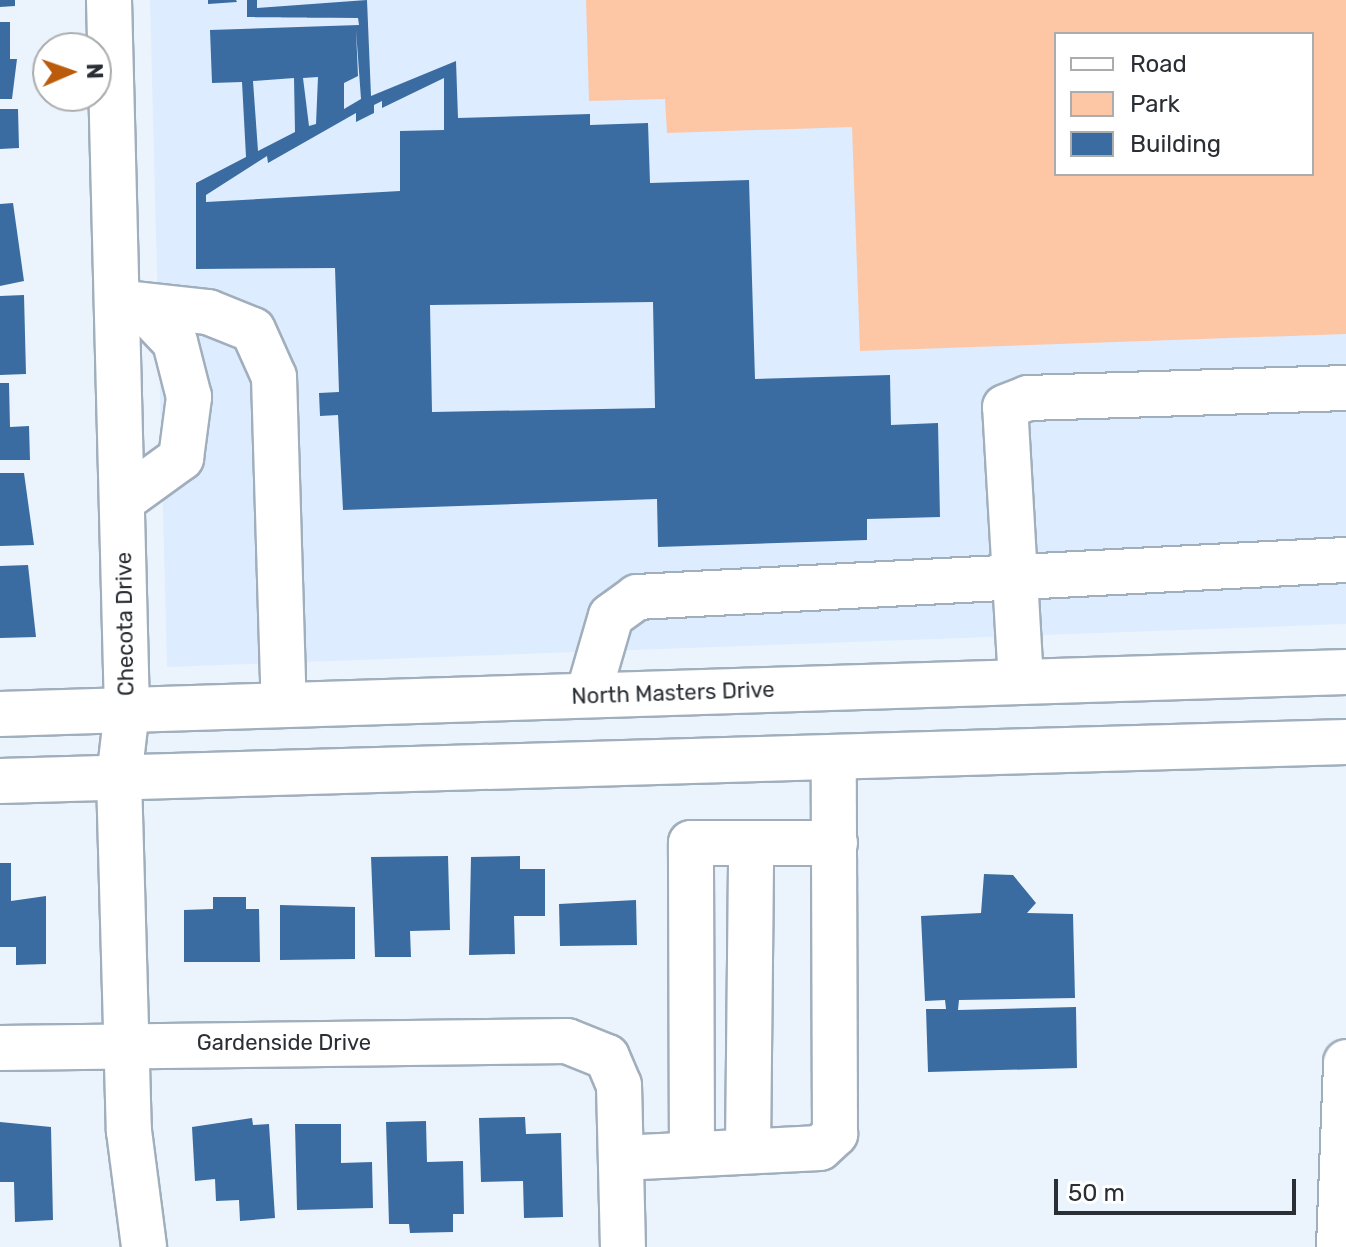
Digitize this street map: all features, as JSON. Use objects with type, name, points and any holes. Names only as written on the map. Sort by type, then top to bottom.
[{"type":"main road","name":"Checota Drive","points":[[109,0],[129,303],[123,500],[127,710],[119,778],[127,1044],[144,1247]]},
{"type":"main road","points":[[123,500],[181,458],[189,397],[175,342],[129,303]]},
{"type":"main road","points":[[129,303],[208,312],[253,330],[274,377],[284,705]]},
{"type":"main road","points":[[1024,751],[1005,407],[1028,398],[1346,388]]},
{"type":"main road","points":[[588,695],[611,616],[637,597],[1016,581],[1346,560]]},
{"type":"main road","name":"North Masters Drive","points":[[0,714],[1346,672]]},
{"type":"main road","points":[[0,781],[1346,742]]},
{"type":"main road","points":[[623,1247],[621,1158],[820,1148],[835,1134],[834,757]]},
{"type":"main road","points":[[692,1154],[691,843],[835,843]]},
{"type":"main road","points":[[748,1151],[751,843]]},
{"type":"main road","name":"Gardenside Drive","points":[[0,1048],[127,1044],[567,1041],[607,1057],[619,1085],[621,1158]]},
{"type":"main road","points":[[1339,1247],[1346,1062]]},
{"type":"shaded area","points":[[150,0],[1346,0],[1346,624],[167,667]]},
{"type":"green space","points":[[586,0],[1346,0],[1346,334],[860,351],[852,127],[667,133],[665,99],[589,101]]},
{"type":"building","points":[[0,0],[15,0],[15,6],[0,7]]},
{"type":"building","points":[[208,0],[236,0],[237,2],[208,4]]},
{"type":"building","points":[[247,0],[257,0],[257,8],[367,0],[371,96],[456,61],[458,118],[590,114],[590,125],[648,123],[650,183],[749,180],[755,379],[890,375],[891,425],[938,423],[940,517],[867,519],[867,540],[658,547],[657,499],[343,510],[338,415],[320,416],[319,393],[339,392],[335,268],[196,269],[196,183],[246,157],[242,82],[212,83],[210,30],[359,25],[358,18],[247,17]],"holes":[[[356,30],[361,99],[344,109],[344,83],[358,76]],[[318,77],[316,124],[309,126],[303,78]],[[294,78],[295,132],[258,151],[253,81]],[[444,78],[444,130],[400,131],[400,191],[206,202],[206,195],[267,156],[268,163],[356,113],[356,122],[374,113],[374,105],[382,101],[382,108]],[[653,302],[655,408],[432,412],[430,305]]]},
{"type":"building","points":[[0,22],[10,22],[10,59],[17,59],[12,99],[0,99]]},
{"type":"building","points":[[0,109],[18,109],[19,148],[0,149]]},
{"type":"building","points":[[13,203],[24,281],[0,286],[0,204]]},
{"type":"building","points":[[24,295],[26,374],[0,375],[0,296]]},
{"type":"building","points":[[0,383],[9,383],[10,427],[29,426],[30,460],[0,460]]},
{"type":"building","points":[[0,473],[24,473],[34,545],[0,546]]},
{"type":"building","points":[[28,565],[36,637],[0,638],[0,566]]},
{"type":"building","points":[[448,856],[450,930],[410,931],[411,957],[375,957],[371,857]]},
{"type":"building","points":[[520,856],[520,869],[545,869],[545,916],[514,916],[515,954],[469,955],[471,857]]},
{"type":"building","points":[[0,863],[11,863],[11,901],[46,896],[46,964],[16,965],[16,947],[0,947]]},
{"type":"building","points":[[984,874],[1013,875],[1036,903],[1027,913],[1073,914],[1075,998],[959,1000],[958,1010],[1076,1007],[1077,1068],[928,1072],[926,1009],[946,1009],[945,1000],[925,1001],[921,916],[981,913]]},
{"type":"building","points":[[213,897],[246,897],[246,909],[259,909],[260,962],[184,962],[184,910],[213,909]]},
{"type":"building","points":[[636,900],[637,945],[560,946],[559,904]]},
{"type":"building","points":[[280,905],[355,907],[355,959],[280,960]]},
{"type":"building","points":[[525,1117],[526,1134],[561,1133],[563,1217],[524,1218],[523,1181],[481,1182],[479,1118]]},
{"type":"building","points":[[252,1118],[253,1125],[269,1124],[275,1218],[240,1221],[239,1200],[216,1201],[215,1179],[195,1181],[192,1127]]},
{"type":"building","points":[[426,1121],[427,1162],[463,1161],[464,1214],[453,1214],[453,1232],[410,1233],[409,1224],[389,1224],[386,1122]]},
{"type":"building","points":[[0,1122],[51,1127],[53,1220],[15,1222],[14,1182],[0,1182]]},
{"type":"building","points":[[295,1124],[341,1124],[341,1163],[372,1162],[373,1208],[297,1210]]}]
